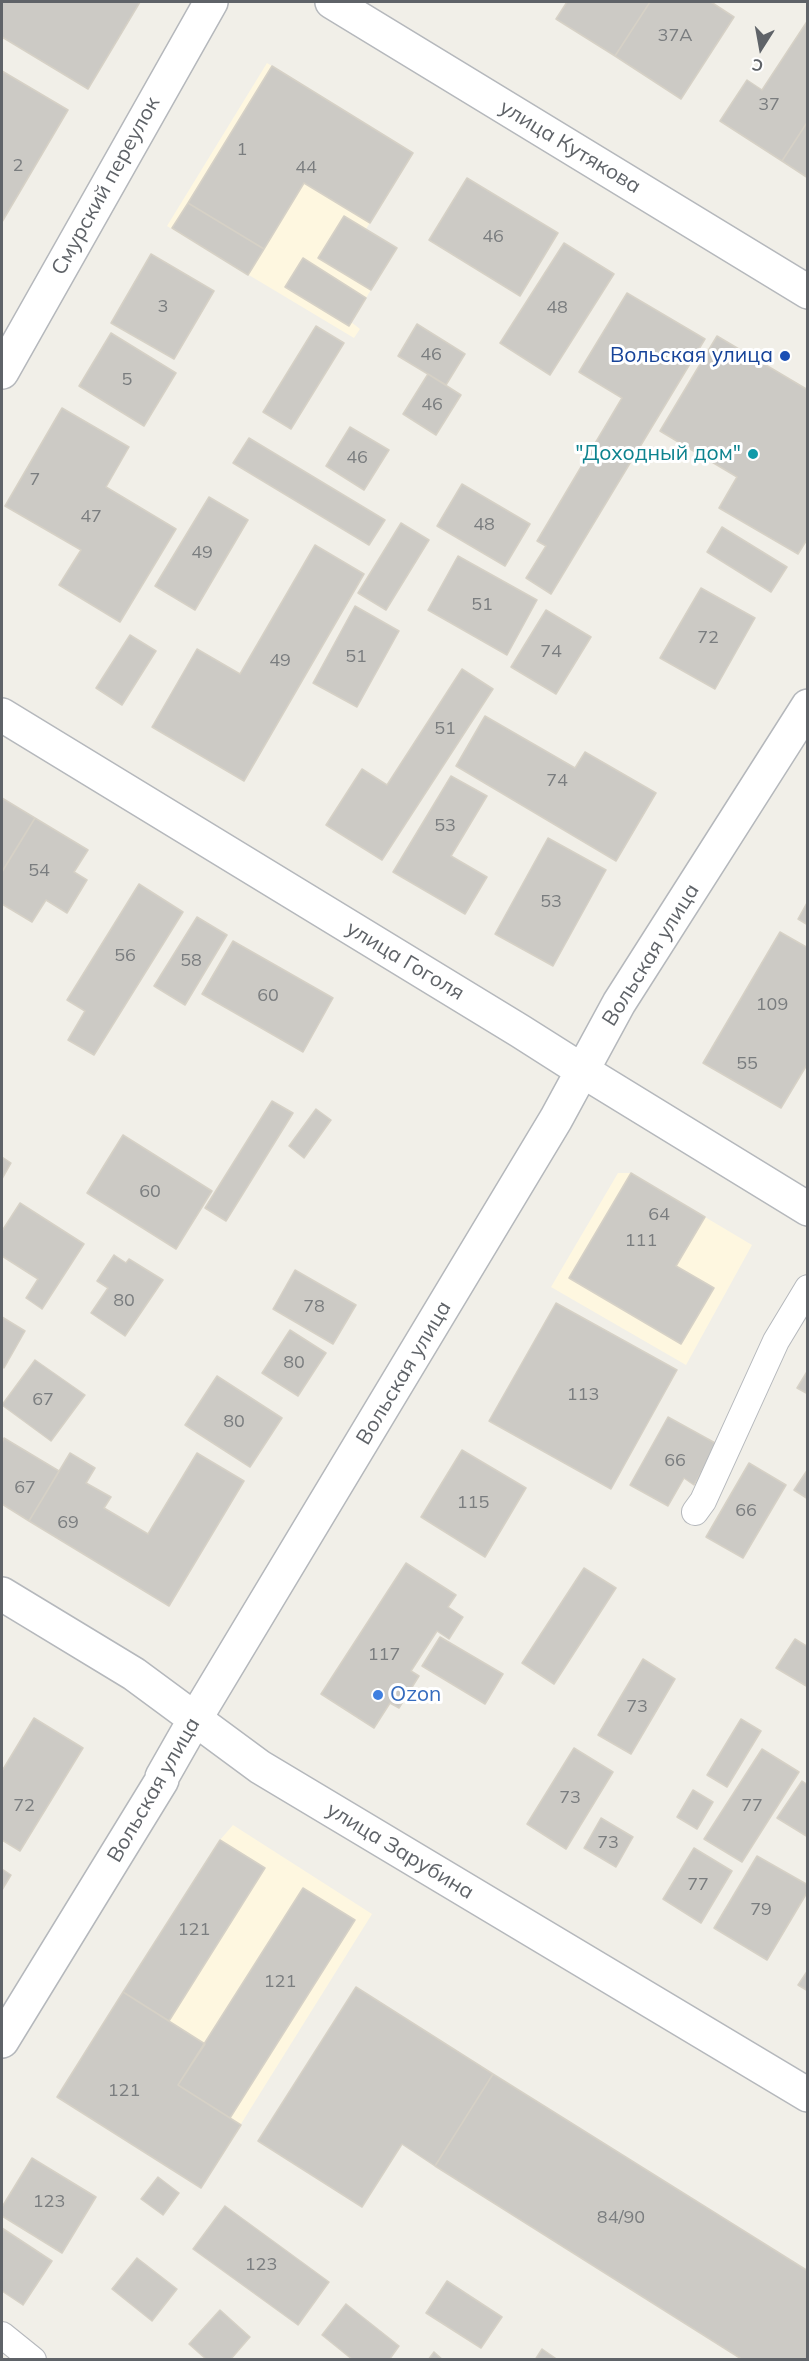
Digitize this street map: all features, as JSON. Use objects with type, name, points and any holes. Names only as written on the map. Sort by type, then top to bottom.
[{"type":"street","name":"Смурский переулок","points":[[2,372],[211,2]]},
{"type":"street","name":"улица Кутякова","points":[[332,2],[807,292]]},
{"type":"street","name":"Вольская улица","points":[[2,2041],[162,1780],[195,1719],[349,1465],[582,1071],[619,1003],[807,706]]},
{"type":"street","name":"улица Гоголя","points":[[2,715],[520,1030],[582,1071],[807,1209]]},
{"type":"street","name":"улица Зарубина","points":[[2,1594],[134,1674],[260,1767],[807,2095]]},
{"type":"lane","points":[[696,1512],[704,1501],[776,1341],[807,1288]]},
{"type":"lane","points":[[2,2335],[33,2360]]},
{"type":"shaded area","points":[[267,63],[413,153],[366,229],[397,248],[351,322],[360,329],[354,338],[167,226]]},
{"type":"shaded area","points":[[618,1173],[631,1173],[752,1245],[686,1365],[551,1287]]},
{"type":"shaded area","points":[[233,1825],[372,1914],[201,2188],[57,2097],[220,1840]]},
{"type":"building","points":[[2,2],[140,2],[88,89],[2,37]]},
{"type":"building","points":[[567,2],[650,2],[615,56],[556,19]]},
{"type":"building","points":[[650,2],[711,2],[734,17],[681,99],[615,56]]},
{"type":"building","points":[[808,20],[808,121],[782,161],[720,121],[747,80],[762,90]]},
{"type":"building","points":[[272,66],[413,153],[370,223],[304,183],[264,249],[188,203]]},
{"type":"building","points":[[2,71],[68,110],[2,222]]},
{"type":"building","points":[[808,121],[808,178],[782,161]]},
{"type":"building","points":[[467,178],[558,233],[520,296],[429,240]]},
{"type":"building","points":[[188,203],[264,249],[248,275],[172,228]]},
{"type":"building","points":[[344,216],[397,248],[371,290],[318,258]]},
{"type":"building","points":[[564,243],[614,274],[550,375],[500,343]]},
{"type":"building","points":[[151,254],[214,291],[174,359],[111,323]]},
{"type":"building","points":[[303,258],[366,298],[349,326],[285,287]]},
{"type":"building","points":[[627,293],[705,339],[551,594],[526,578],[546,546],[537,541],[622,398],[579,372]]},
{"type":"building","points":[[417,324],[465,354],[446,385],[398,356]]},
{"type":"building","points":[[316,326],[344,343],[291,429],[263,412]]},
{"type":"building","points":[[111,333],[176,373],[144,426],[79,386]]},
{"type":"building","name":"\"Доходный дом\"","points":[[717,336],[808,390],[808,538],[798,554],[719,508],[737,477],[660,431]]},
{"type":"building","points":[[428,374],[461,395],[436,435],[403,414]]},
{"type":"building","points":[[62,408],[129,447],[106,487],[176,529],[120,622],[59,585],[81,550],[5,506]]},
{"type":"building","points":[[350,427],[389,450],[364,490],[326,466]]},
{"type":"building","points":[[249,438],[385,520],[369,545],[233,463]]},
{"type":"building","points":[[462,484],[530,524],[505,566],[437,526]]},
{"type":"building","points":[[209,497],[248,520],[195,610],[155,586]]},
{"type":"building","points":[[401,523],[429,540],[386,610],[358,593]]},
{"type":"building","points":[[722,527],[787,567],[771,592],[707,552]]},
{"type":"building","points":[[315,545],[364,574],[244,781],[152,727],[197,649],[240,674]]},
{"type":"building","points":[[458,556],[537,600],[507,655],[428,610]]},
{"type":"building","points":[[701,588],[755,618],[715,689],[660,658]]},
{"type":"building","points":[[355,606],[399,631],[357,707],[313,683]]},
{"type":"building","points":[[546,610],[591,637],[556,694],[511,667]]},
{"type":"building","points":[[130,635],[156,651],[122,705],[96,688]]},
{"type":"building","points":[[462,669],[493,689],[382,860],[326,825],[362,769],[387,785]]},
{"type":"building","points":[[485,716],[575,768],[585,752],[656,793],[616,861],[456,766]]},
{"type":"building","points":[[451,776],[487,796],[451,856],[487,877],[465,914],[393,872]]},
{"type":"building","points":[[2,798],[35,818],[3,870],[2,869]]},
{"type":"building","points":[[35,818],[88,850],[74,872],[87,880],[67,913],[46,900],[32,922],[2,904],[2,872]]},
{"type":"building","points":[[548,838],[606,870],[553,966],[495,934]]},
{"type":"building","points":[[139,884],[183,912],[94,1055],[68,1040],[85,1011],[67,1000]]},
{"type":"building","points":[[808,901],[808,925],[798,919]]},
{"type":"building","points":[[197,917],[227,935],[185,1005],[154,986]]},
{"type":"building","points":[[780,932],[808,948],[808,1063],[781,1108],[703,1063]]},
{"type":"building","points":[[233,941],[333,998],[303,1052],[202,994]]},
{"type":"building","points":[[272,1101],[293,1113],[226,1221],[205,1208]]},
{"type":"building","points":[[316,1109],[331,1120],[304,1158],[289,1146]]},
{"type":"building","points":[[123,1135],[212,1191],[176,1249],[87,1193]]},
{"type":"building","points":[[2,1157],[11,1163],[2,1179]]},
{"type":"building","points":[[631,1173],[705,1217],[676,1266],[714,1288],[681,1344],[569,1278]]},
{"type":"building","points":[[20,1203],[84,1244],[42,1309],[26,1298],[38,1279],[2,1256],[2,1231]]},
{"type":"building","points":[[114,1255],[126,1263],[129,1259],[163,1280],[125,1336],[91,1313],[108,1288],[97,1281]]},
{"type":"building","points":[[295,1270],[356,1305],[333,1344],[273,1309]]},
{"type":"building","points":[[556,1303],[677,1370],[611,1489],[489,1421]]},
{"type":"building","points":[[2,1317],[25,1331],[4,1368],[2,1366]]},
{"type":"building","points":[[290,1330],[326,1353],[298,1396],[262,1373]]},
{"type":"building","points":[[35,1360],[85,1395],[51,1441],[2,1405]]},
{"type":"building","points":[[808,1370],[808,1394],[797,1388]]},
{"type":"building","points":[[217,1376],[282,1418],[250,1467],[185,1425]]},
{"type":"building","points":[[668,1417],[717,1444],[694,1485],[684,1478],[668,1506],[630,1485]]},
{"type":"building","points":[[4,1438],[59,1471],[29,1521],[2,1504],[2,1443]]},
{"type":"building","points":[[462,1450],[526,1488],[485,1557],[421,1517]]},
{"type":"building","points":[[70,1453],[95,1468],[86,1483],[111,1497],[104,1508],[148,1534],[197,1453],[244,1481],[169,1606],[29,1521]]},
{"type":"building","points":[[749,1463],[786,1485],[743,1558],[706,1537]]},
{"type":"building","points":[[808,1469],[808,1499],[794,1490]]},
{"type":"building","points":[[406,1563],[456,1595],[448,1607],[463,1617],[449,1639],[437,1631],[411,1671],[419,1676],[399,1708],[390,1703],[374,1728],[321,1694]]},
{"type":"building","points":[[584,1568],[616,1588],[554,1684],[522,1663]]},
{"type":"building","points":[[440,1637],[503,1674],[485,1704],[422,1666]]},
{"type":"building","points":[[795,1639],[808,1647],[808,1687],[776,1668]]},
{"type":"building","points":[[643,1659],[675,1679],[631,1754],[598,1735]]},
{"type":"building","points":[[34,1718],[83,1748],[20,1851],[2,1840],[2,1771]]},
{"type":"building","points":[[741,1719],[761,1731],[727,1787],[707,1775]]},
{"type":"building","points":[[574,1748],[613,1772],[566,1849],[527,1824]]},
{"type":"building","points":[[762,1749],[799,1772],[742,1862],[704,1839]]},
{"type":"building","points":[[802,1781],[808,1785],[808,1837],[777,1818]]},
{"type":"building","points":[[693,1790],[713,1802],[697,1829],[677,1817]]},
{"type":"building","points":[[601,1818],[633,1837],[616,1867],[584,1848]]},
{"type":"building","points":[[220,1840],[265,1868],[169,2021],[123,1992]]},
{"type":"building","points":[[694,1848],[732,1871],[701,1923],[663,1899]]},
{"type":"building","points":[[757,1856],[808,1885],[808,1891],[767,1960],[714,1928]]},
{"type":"building","points":[[2,1869],[11,1875],[2,1890]]},
{"type":"building","points":[[303,1888],[355,1920],[230,2118],[178,2085]]},
{"type":"building","points":[[808,1970],[808,1991],[798,1985]]},
{"type":"building","points":[[356,1987],[493,2074],[435,2166],[402,2144],[362,2207],[258,2141]]},
{"type":"building","points":[[123,1992],[205,2044],[178,2085],[241,2125],[201,2188],[57,2097]]},
{"type":"building","points":[[493,2074],[808,2271],[808,2360],[743,2360],[435,2166]]},
{"type":"building","points":[[32,2158],[96,2197],[62,2253],[2,2216],[2,2207]]},
{"type":"building","points":[[158,2177],[179,2193],[163,2215],[141,2199]]},
{"type":"building","points":[[225,2206],[329,2282],[298,2325],[193,2249]]},
{"type":"building","points":[[2,2228],[52,2261],[23,2305],[2,2291]]},
{"type":"building","points":[[137,2258],[177,2289],[152,2321],[112,2289]]},
{"type":"building","points":[[447,2281],[502,2317],[481,2348],[426,2313]]},
{"type":"building","points":[[346,2304],[399,2346],[389,2360],[353,2360],[322,2335]]},
{"type":"building","points":[[220,2310],[250,2337],[230,2360],[207,2360],[189,2344]]},
{"type":"building","points":[[542,2349],[558,2360],[535,2360]]},
{"type":"building","points":[[434,2352],[443,2360],[428,2360]]},
{"type":"place","name":"Вольская улица","points":[[785,356]]},
{"type":"place","name":"\"Доходный дом\"","points":[[753,454]]},
{"type":"place","name":"Ozon","points":[[378,1695]]}]
